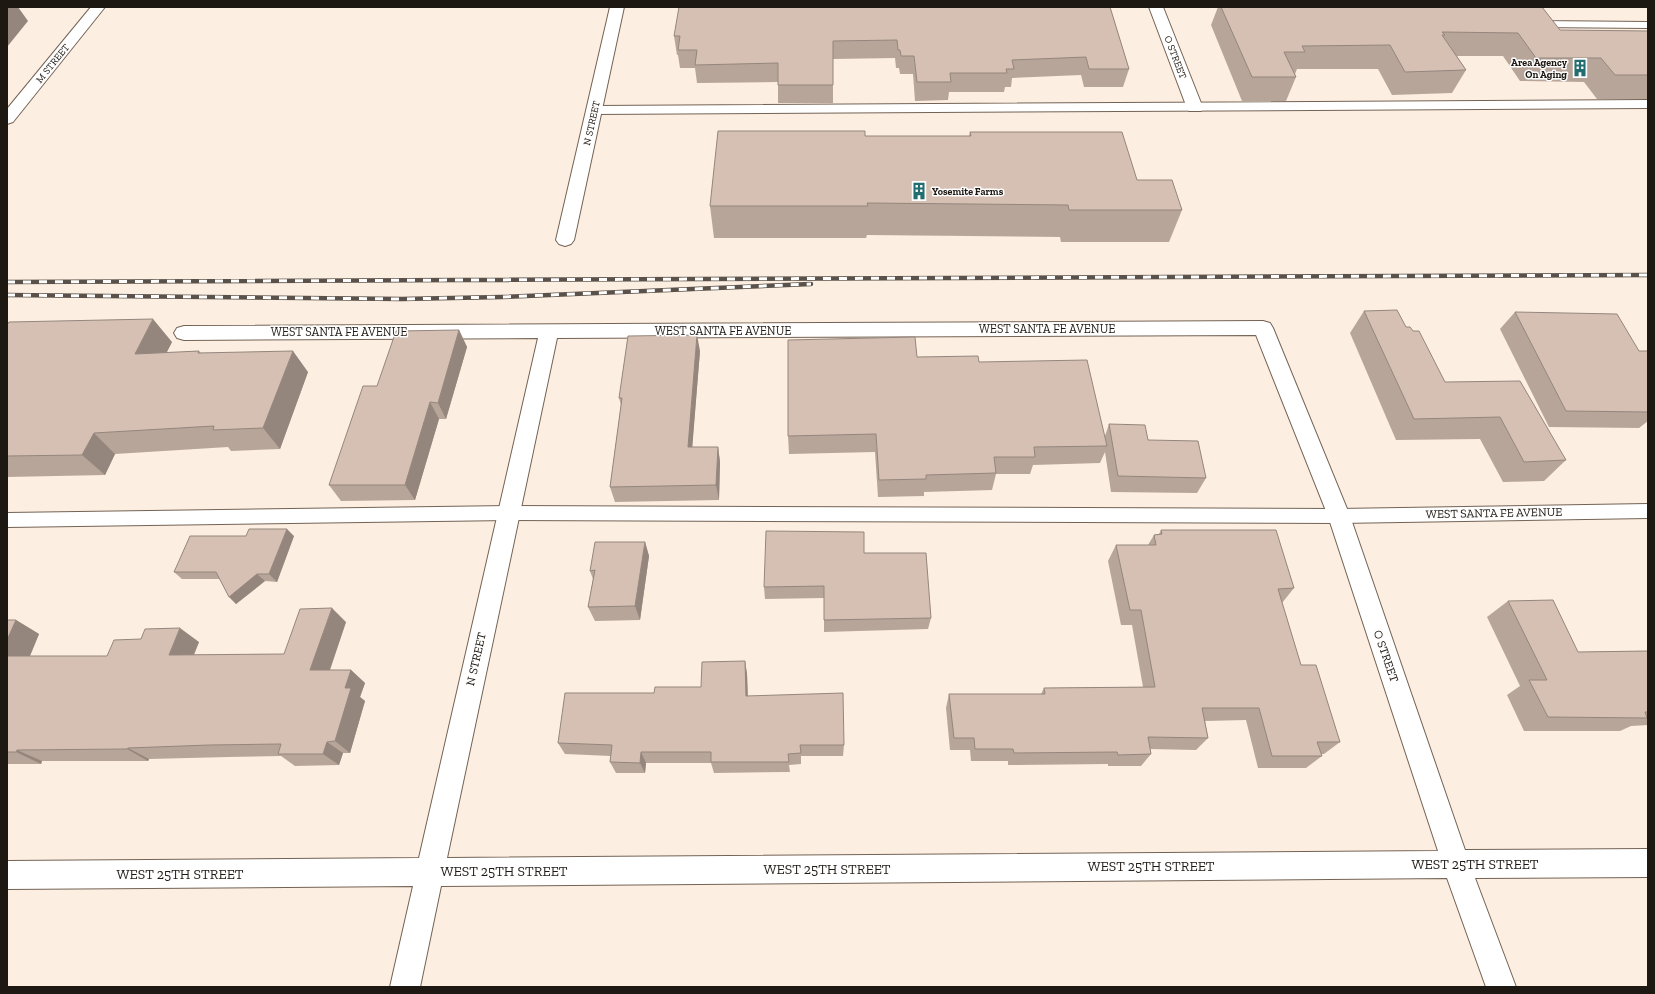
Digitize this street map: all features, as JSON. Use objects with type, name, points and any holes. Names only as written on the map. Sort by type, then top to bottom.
[{"type":"street","name":"M STREET","points":[[8,118],[98,7]]},
{"type":"street","name":"N STREET","points":[[565,240],[618,7]]},
{"type":"street","name":"O STREET","points":[[1156,7],[1195,108]]},
{"type":"street","name":"O STREET","points":[[1263,328],[1339,516],[1456,864],[1502,987]]},
{"type":"street","name":"WEST SANTA FE AVENUE","points":[[184,333],[1263,328]]},
{"type":"street","name":"N STREET","points":[[405,987],[429,872],[549,332]]},
{"type":"street","name":"WEST 25TH STREET","points":[[7,875],[1648,863]]},
{"type":"lane","points":[[1519,7],[1536,24],[1648,25]]},
{"type":"lane","points":[[594,110],[1195,108],[1648,104]]},
{"type":"lane","name":"WEST SANTA FE AVENUE","points":[[7,520],[509,513],[1339,516],[1648,511]]},
{"type":"building","points":[[679,7],[1110,7],[1129,69],[1089,69],[1086,57],[1012,60],[1014,69],[1006,69],[1007,73],[950,73],[951,82],[917,82],[914,56],[901,56],[900,50],[898,50],[897,40],[833,41],[833,85],[778,85],[778,63],[695,65],[697,50],[678,50],[680,36],[674,36]]},
{"type":"building","points":[[1221,7],[1542,7],[1560,30],[1648,31],[1648,75],[1615,75],[1601,58],[1536,58],[1518,33],[1442,32],[1445,35],[1442,35],[1466,70],[1405,72],[1390,45],[1302,46],[1305,52],[1284,52],[1296,77],[1252,77]]},
{"type":"building","points":[[718,131],[865,131],[865,136],[971,136],[970,132],[1122,132],[1137,180],[1172,180],[1182,210],[1069,210],[1068,205],[867,203],[868,206],[710,206]]},
{"type":"building","points":[[1397,310],[1406,327],[1410,327],[1413,331],[1419,331],[1445,382],[1520,381],[1566,460],[1524,462],[1500,417],[1414,419],[1364,311]]},
{"type":"building","points":[[1515,312],[1617,314],[1639,351],[1648,351],[1648,412],[1566,411]]},
{"type":"building","points":[[153,319],[135,354],[199,351],[198,353],[293,351],[263,428],[213,430],[214,426],[94,433],[82,455],[7,456],[7,325],[9,322]]},
{"type":"building","points":[[459,330],[438,403],[430,402],[405,485],[329,485],[363,386],[377,386],[396,331]]},
{"type":"building","points":[[697,335],[688,447],[718,447],[716,485],[610,487],[622,398],[619,398],[628,336]]},
{"type":"building","points":[[915,337],[917,357],[978,356],[979,362],[1087,360],[1107,446],[1034,447],[1035,457],[994,457],[996,473],[926,475],[926,479],[879,480],[876,434],[788,436],[788,340]]},
{"type":"building","points":[[1109,424],[1145,425],[1148,440],[1198,441],[1206,478],[1118,476]]},
{"type":"building","points":[[249,529],[287,529],[269,574],[257,574],[229,597],[216,572],[174,572],[190,536],[246,536]]},
{"type":"building","points":[[1161,530],[1276,530],[1294,588],[1278,589],[1301,665],[1316,665],[1340,742],[1317,742],[1322,756],[1272,756],[1259,708],[1202,708],[1208,738],[1148,737],[1151,754],[1118,755],[1117,752],[1014,753],[1013,749],[975,749],[974,738],[954,738],[949,694],[1045,694],[1044,688],[1155,687],[1141,610],[1130,610],[1116,545],[1156,545],[1154,535],[1162,534]]},
{"type":"building","points":[[766,531],[864,532],[864,553],[926,553],[931,618],[824,620],[824,586],[764,587]]},
{"type":"building","points":[[595,542],[645,542],[635,606],[588,607],[595,570],[590,571]]},
{"type":"building","points":[[1553,600],[1578,652],[1648,651],[1648,712],[1645,712],[1647,718],[1548,717],[1529,680],[1547,680],[1508,601]]},
{"type":"building","points":[[332,608],[310,670],[351,670],[345,688],[351,688],[335,741],[327,742],[323,754],[278,754],[281,744],[209,745],[127,749],[17,750],[16,752],[7,752],[7,656],[107,656],[114,640],[141,639],[145,629],[180,628],[169,655],[284,654],[300,609]]},
{"type":"building","points":[[7,620],[16,620],[7,640]]},
{"type":"building","points":[[745,661],[746,696],[843,693],[844,745],[800,745],[801,753],[788,754],[789,762],[711,762],[711,752],[641,752],[640,763],[610,762],[612,745],[558,743],[565,693],[654,693],[655,687],[701,687],[702,662]]},
{"type":"railway","points":[[7,282],[1648,275]]},
{"type":"railway","points":[[7,295],[402,299],[502,297],[811,284]]},
{"type":"place","name":"Area Agency On Aging","points":[[1580,68]]},
{"type":"place","name":"Yosemite Farms","points":[[919,191]]}]
